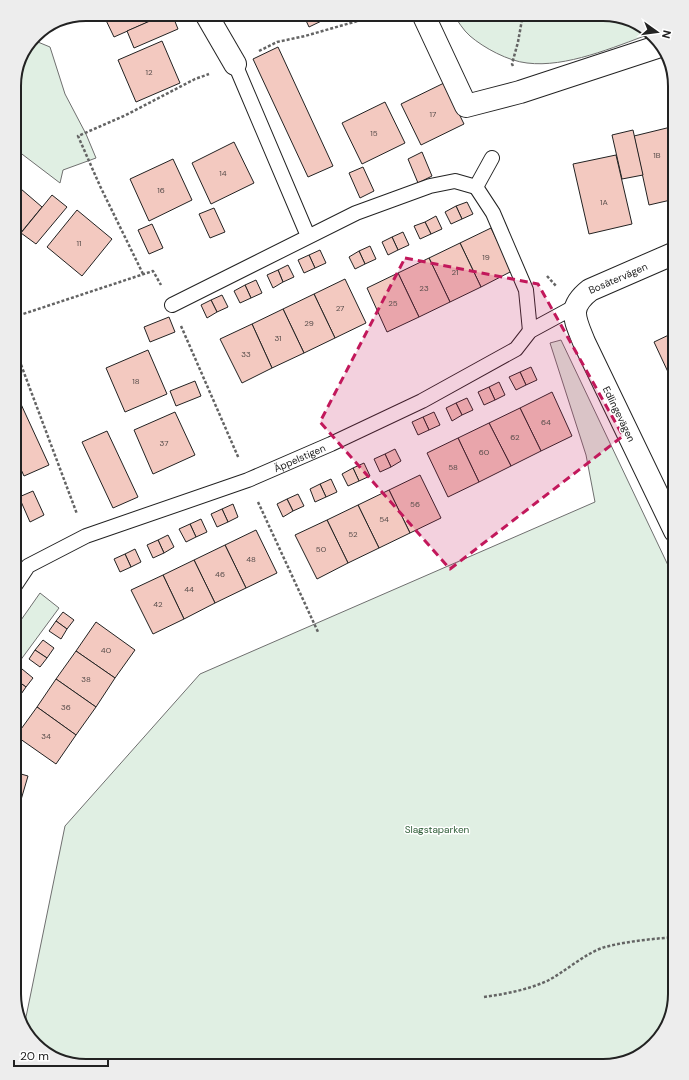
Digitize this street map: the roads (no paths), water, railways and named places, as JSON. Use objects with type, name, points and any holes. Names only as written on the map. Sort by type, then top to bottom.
[{"type":"street","points":[[210,21],[235,64]]},
{"type":"street","points":[[426,21],[466,106],[520,92],[642,52]]},
{"type":"street","name":"Bosätervägen","points":[[580,301],[590,290],[668,257]]},
{"type":"street","name":"Edlingevägen","points":[[580,301],[575,318],[584,342],[668,516]]},
{"type":"lane","points":[[235,64],[308,236]]},
{"type":"lane","points":[[476,186],[492,158]]},
{"type":"lane","points":[[172,306],[356,213],[430,186],[455,181],[476,186],[492,213],[526,290],[530,331]]},
{"type":"lane","name":"Äppelstigen","points":[[21,576],[28,566],[86,536],[248,480],[331,444],[422,401],[516,349],[530,331],[580,301]]},
{"type":"park label","name":"Slagstaparken","points":[[437,829]]}]
